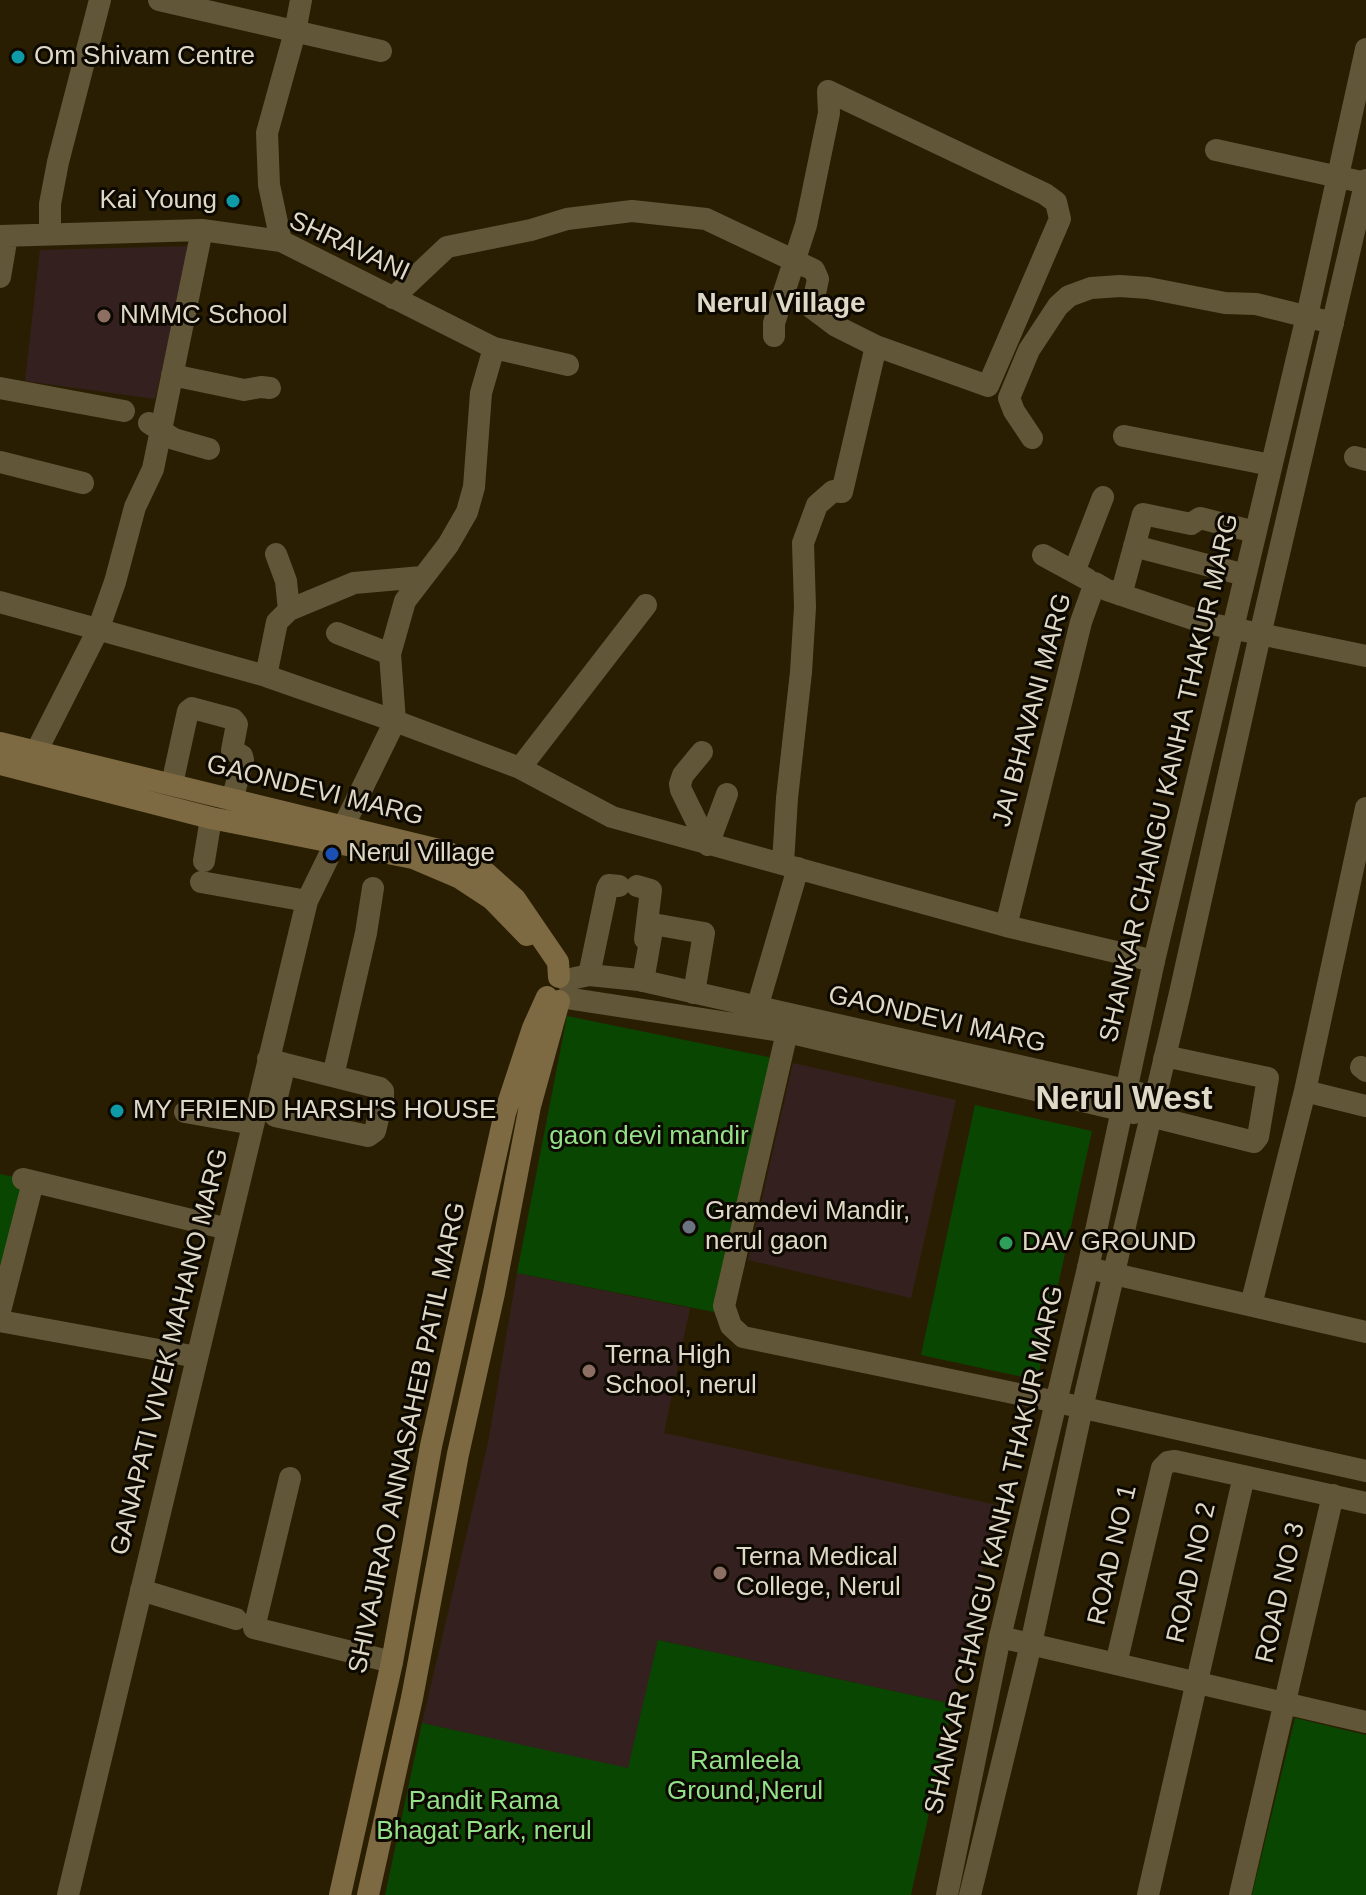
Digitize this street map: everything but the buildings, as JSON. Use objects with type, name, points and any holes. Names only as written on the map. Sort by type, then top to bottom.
[{"type":"main road","name":"GAONDEVI MARG","points":[[0,743],[34,760],[211,818],[338,836]]},
{"type":"main road","name":"GAONDEVI MARG","points":[[0,764],[34,760],[172,784],[413,858],[460,878],[492,899],[528,936],[558,989]]},
{"type":"main road","name":"SHIVAJIRAO ANNASAHEB PATIL MARG","points":[[340,1895],[392,1662],[434,1432],[505,1113],[533,1028],[558,989]]},
{"type":"main road","name":"SHIVAJIRAO ANNASAHEB PATIL MARG","points":[[368,1895],[412,1698],[458,1454],[494,1293],[530,1106],[558,989]]},
{"type":"street","points":[[50,233],[50,204],[58,162],[100,0]]},
{"type":"street","points":[[159,0],[381,51]]},
{"type":"street","points":[[281,241],[269,185],[267,133],[301,0]]},
{"type":"street","name":"SHANKAR CHANGU KANHA THAKUR MARG","points":[[947,1895],[1000,1637],[1088,1268],[1154,961],[1307,316],[1366,49]]},
{"type":"street","points":[[393,298],[447,247],[531,230],[567,219],[632,211],[706,219],[793,260],[814,270],[818,279],[812,308],[836,326],[876,346],[988,386],[1060,219],[1056,202],[828,91],[829,113],[806,225],[793,260],[774,323],[774,336]]},
{"type":"street","points":[[1216,150],[1366,182]]},
{"type":"street","name":"SHANKAR CHANGU KANHA THAKUR MARG","points":[[970,1895],[1031,1644],[1082,1408],[1366,182]]},
{"type":"street","points":[[34,760],[98,630],[115,582],[135,507],[153,469],[154,426],[172,375],[202,230]]},
{"type":"street","name":"SHRAVANI","points":[[4,236],[202,230],[281,241],[494,348],[568,365]]},
{"type":"street","points":[[0,277],[4,236]]},
{"type":"street","points":[[1032,438],[1009,398],[1029,350],[1058,306],[1069,296],[1091,288],[1148,288],[1225,303],[1256,304],[1333,323]]},
{"type":"street","points":[[757,1008],[791,866],[787,798],[801,672],[805,607],[803,543],[817,505],[833,491],[842,492],[876,346]]},
{"type":"street","points":[[395,721],[390,654],[405,601],[448,545],[467,512],[474,487],[481,393],[494,348]]},
{"type":"street","points":[[172,375],[244,390],[270,388]]},
{"type":"street","points":[[3,395],[39,395],[124,411]]},
{"type":"street","points":[[154,426],[174,439],[209,449]]},
{"type":"street","points":[[1124,436],[1271,465]]},
{"type":"street","points":[[0,462],[83,483]]},
{"type":"street","points":[[1074,572],[1103,497]]},
{"type":"street","points":[[1121,595],[1145,513],[1191,524],[1200,518],[1255,532]]},
{"type":"street","points":[[1134,546],[1245,575]]},
{"type":"street","points":[[276,554],[286,581],[289,610]]},
{"type":"street","points":[[1043,555],[1095,583]]},
{"type":"street","points":[[266,676],[277,622],[289,610],[354,583],[422,577]]},
{"type":"street","name":"JAI BHAVANI MARG","points":[[1006,926],[1081,622],[1095,583],[1121,595],[1232,630],[1366,656]]},
{"type":"street","points":[[0,602],[266,676],[395,721],[520,768],[612,817],[1006,926],[1154,961]]},
{"type":"street","points":[[520,768],[646,605]]},
{"type":"street","points":[[337,633],[390,654]]},
{"type":"street","points":[[172,784],[188,711],[192,708],[233,719],[237,724],[232,750],[243,760],[232,800]]},
{"type":"street","name":"GANAPATI VIVEK MAHANO MARG","points":[[68,1895],[253,1124],[277,1062],[307,901],[395,721]]},
{"type":"street","points":[[702,752],[683,775],[680,784],[708,845]]},
{"type":"street","points":[[708,845],[727,794]]},
{"type":"street","points":[[1251,1305],[1305,1091],[1366,808]]},
{"type":"street","points":[[211,818],[203,871],[307,901]]},
{"type":"street","points":[[589,975],[607,889],[609,885],[628,886],[651,890],[652,896],[641,980]]},
{"type":"street","points":[[333,1076],[366,933],[373,888]]},
{"type":"street","points":[[641,980],[653,924],[704,933],[694,993]]},
{"type":"street","name":"GAONDEVI MARG","points":[[558,989],[589,975],[641,980],[1125,1101]]},
{"type":"street","points":[[1149,987],[1180,993]]},
{"type":"street","name":"GAONDEVI MARG","points":[[558,989],[1153,1107],[1254,1142],[1258,1137],[1256,1104],[1268,1078],[1223,1076],[1174,1058],[1164,1059]]},
{"type":"street","points":[[787,1032],[724,1306],[731,1326],[743,1337],[1057,1402],[1366,1471]]},
{"type":"street","points":[[277,1062],[380,1088],[383,1091],[372,1135],[275,1116],[277,1062]]},
{"type":"street","points":[[1305,1091],[1366,1106]]},
{"type":"street","points":[[185,1112],[253,1124]]},
{"type":"street","points":[[0,1311],[28,1181],[228,1229]]},
{"type":"street","points":[[1088,1268],[1366,1332]]},
{"type":"street","points":[[0,1321],[197,1357]]},
{"type":"street","name":"ROAD NO 1","points":[[1116,1664],[1162,1468],[1168,1462],[1175,1461],[1244,1476]]},
{"type":"street","points":[[1244,1476],[1366,1503]]},
{"type":"street","name":"ROAD NO 2","points":[[1148,1895],[1244,1476]]},
{"type":"street","points":[[290,1478],[254,1628],[392,1662]]},
{"type":"street","name":"ROAD NO 3","points":[[1240,1895],[1333,1495]]},
{"type":"street","points":[[141,1590],[236,1619]]},
{"type":"street","points":[[1000,1637],[1366,1722]]},
{"type":"shaded area","name":"NMMC School","points":[[191,246],[155,399],[25,381],[40,250]]},
{"type":"shaded area","points":[[793,1063],[956,1100],[911,1298],[748,1260]]},
{"type":"shaded area","name":"Terna Medical College, Nerul","points":[[517,1273],[690,1308],[664,1433],[997,1505],[953,1704],[658,1640],[629,1769],[422,1723],[488,1443]]},
{"type":"green space","name":"gaon devi mandir","points":[[567,1016],[773,1058],[714,1312],[517,1273]]},
{"type":"green space","name":"DAV GROUND","points":[[975,1105],[1092,1131],[1037,1380],[921,1355]]},
{"type":"green space","points":[[0,1174],[23,1179],[0,1273]]},
{"type":"green space","name":"Ramleela Ground,Nerul","points":[[658,1640],[953,1704],[911,1895],[385,1895],[422,1723],[628,1768]]},
{"type":"green space","points":[[1295,1718],[1366,1735],[1366,1895],[1252,1895]]},
{"type":"place","name":"Om Shivam Centre","points":[[18,57]]},
{"type":"place","name":"Kai Young","points":[[233,201]]},
{"type":"place","name":"NMMC School","points":[[104,316]]},
{"type":"place","name":"Nerul Village","points":[[332,854]]},
{"type":"place","name":"MY FRIEND HARSH'S HOUSE","points":[[117,1111]]},
{"type":"place","name":"Gramdevi Mandir, nerul gaon","points":[[689,1227]]},
{"type":"place","name":"DAV GROUND","points":[[1006,1243]]},
{"type":"place","name":"Terna High School, nerul","points":[[589,1371]]},
{"type":"place","name":"Terna Medical College, Nerul","points":[[720,1573]]},
{"type":"district","name":"Nerul Village","points":[[781,304]]},
{"type":"district","name":"Nerul West","points":[[1124,1100]]},
{"type":"park label","name":"Pandit Rama Bhagat Park, nerul","points":[[484,1817]]}]
